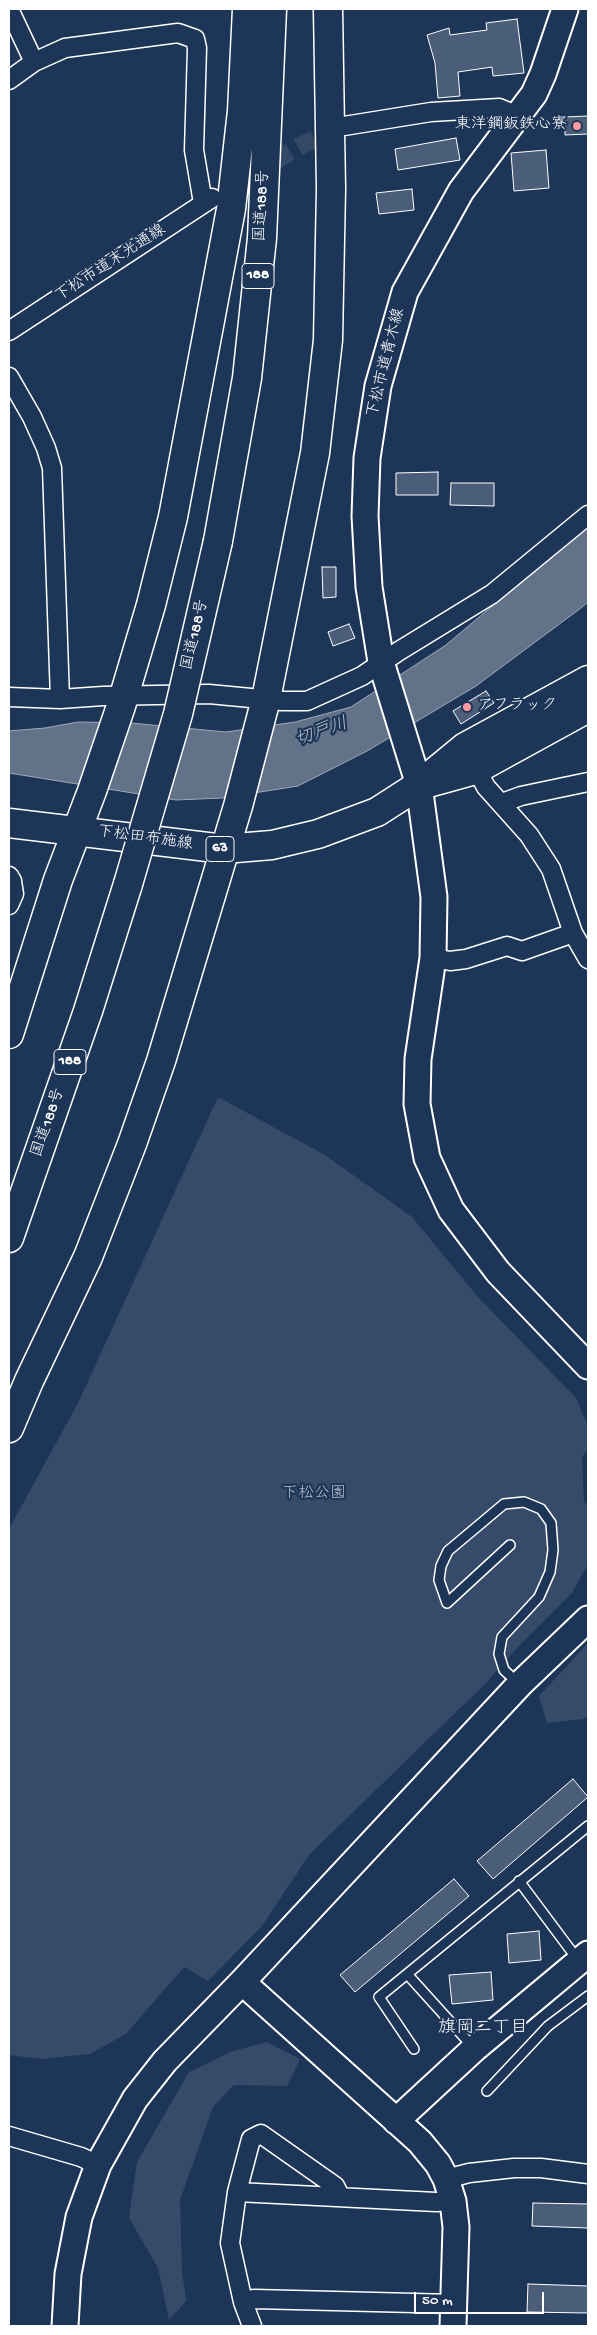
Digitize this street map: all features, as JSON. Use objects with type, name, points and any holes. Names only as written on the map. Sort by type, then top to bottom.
[{"type":"main road","points":[[9,1034],[58,880],[92,791],[122,701],[173,517],[229,219],[242,111],[247,9]]},
{"type":"main road","name":"国道188号","points":[[9,1238],[88,1011],[128,884],[178,714],[218,541],[247,378],[262,238],[272,9]]},
{"type":"main road","points":[[9,1428],[29,1381],[88,1257],[132,1144],[160,1060],[238,806],[265,704],[316,453],[328,340],[331,188],[328,9]]},
{"type":"main road","name":"下松田布施線","points":[[470,759],[588,680]]},
{"type":"main road","name":"下松田布施線","points":[[9,823],[224,849],[272,845],[318,834],[377,812],[419,785],[470,759],[588,708]]},
{"type":"street","points":[[9,9],[34,62],[9,80]]},
{"type":"street","name":"下松市道青木線","points":[[565,9],[543,74],[534,94],[461,191],[430,243],[405,292],[378,386],[367,458],[365,516],[369,587],[382,665],[419,785],[434,897],[433,958],[418,1059],[417,1104],[427,1158],[451,1210],[498,1272],[588,1366]]},
{"type":"street","name":"下松市道末光通線","points":[[9,331],[208,200],[194,150],[197,48],[195,39],[178,33],[90,44],[65,48],[34,62]]},
{"type":"street","points":[[344,126],[431,112],[500,108],[518,116]]},
{"type":"street","points":[[9,377],[46,448],[52,468],[60,699]]},
{"type":"street","points":[[9,697],[122,701],[209,694],[265,704],[308,701],[382,665],[492,594],[588,515]]},
{"type":"street","points":[[470,759],[486,787],[529,835],[551,869],[573,933],[588,959]]},
{"type":"street","points":[[502,803],[521,796],[588,782]]},
{"type":"street","points":[[9,876],[12,881],[14,894],[9,905]]},
{"type":"street","points":[[433,958],[450,961],[466,959],[507,946],[522,951],[573,933]]},
{"type":"street","points":[[65,2326],[68,2274],[79,2216],[98,2165],[135,2099],[165,2061],[242,1982],[520,1684],[588,1620]]},
{"type":"street","points":[[396,2121],[474,2049],[583,1957]]},
{"type":"street","points":[[242,1982],[420,2142],[438,2164],[450,2190],[456,2227],[453,2315],[254,2299],[244,2302]]},
{"type":"street","points":[[252,2326],[244,2302],[230,2243],[236,2192],[251,2139],[261,2134],[335,2186],[340,2196]]},
{"type":"street","points":[[9,2136],[81,2157],[98,2165]]},
{"type":"street","points":[[236,2192],[436,2202],[470,2173],[514,2168],[541,2168],[588,2174]]},
{"type":"lane","points":[[510,1545],[447,1604],[439,1580],[441,1566],[448,1550],[504,1504],[524,1502],[541,1509],[551,1523],[553,1550],[550,1572],[540,1597],[502,1637],[499,1654],[504,1670],[520,1684]]},
{"type":"lane","points":[[414,2049],[379,1997],[588,1826]]},
{"type":"lane","points":[[519,1881],[583,1957]]},
{"type":"lane","points":[[408,1975],[474,2049]]},
{"type":"lane","points":[[488,2092],[548,2026],[588,1996]]},
{"type":"green space","name":"下松公園","points":[[218,1097],[325,1155],[412,1217],[478,1297],[576,1398],[588,1426],[588,1448],[582,1458],[584,1502],[588,1505],[588,1564],[572,1593],[515,1650],[486,1683],[309,1855],[262,1926],[208,1981],[184,1967],[126,2034],[90,2054],[41,2059],[9,2055],[9,1529],[79,1401]]},
{"type":"green space","points":[[588,1643],[588,1716],[583,1719],[547,1723],[539,1696]]},
{"type":"green space","points":[[267,2042],[300,2059],[287,2086],[234,2085],[213,2107],[180,2200],[182,2271],[186,2301],[169,2320],[158,2268],[129,2218],[137,2162],[189,2072],[233,2051]]},
{"type":"water","name":"切戸川","points":[[588,525],[588,602],[476,686],[367,751],[298,786],[222,798],[176,800],[9,773],[9,731],[45,728],[78,722],[131,723],[226,732],[295,722],[351,707],[446,645]]},
{"type":"building","points":[[517,19],[524,73],[493,76],[492,67],[458,72],[460,96],[438,98],[435,63],[427,35],[449,28],[450,35],[487,30],[486,23]]},
{"type":"building","name":"東洋鋼鈑鉄心寮","points":[[588,116],[588,134],[565,135],[565,117]]},
{"type":"building","points":[[456,138],[460,160],[398,170],[395,149]]},
{"type":"building","points":[[546,150],[549,188],[514,191],[511,153]]},
{"type":"building","points":[[412,189],[414,210],[379,214],[376,193]]},
{"type":"building","points":[[438,472],[438,495],[396,495],[396,473]]},
{"type":"building","points":[[451,483],[494,483],[494,506],[450,505]]},
{"type":"building","points":[[322,567],[336,567],[336,597],[323,598]]},
{"type":"building","points":[[349,624],[355,638],[333,646],[328,632]]},
{"type":"building","name":"アフラック","points":[[486,691],[494,703],[461,724],[453,711]]},
{"type":"building","points":[[573,1779],[588,1797],[493,1879],[477,1861]]},
{"type":"building","points":[[454,1879],[469,1896],[355,1992],[340,1975]]},
{"type":"building","points":[[539,1931],[541,1960],[509,1963],[507,1934]]},
{"type":"building","points":[[491,1972],[493,2000],[452,2004],[449,1975]]},
{"type":"building","points":[[533,2203],[588,2204],[588,2228],[532,2226]]},
{"type":"building","points":[[528,2284],[588,2286],[588,2313],[527,2312]]},
{"type":"tunnel","points":[[228,188],[304,144],[337,129]]},
{"type":"place","name":"東洋鋼鈑鉄心寮","points":[[577,126]]},
{"type":"place","name":"アフラック","points":[[467,707]]},
{"type":"district","name":"旗岡二丁目","points":[[483,2029]]}]
